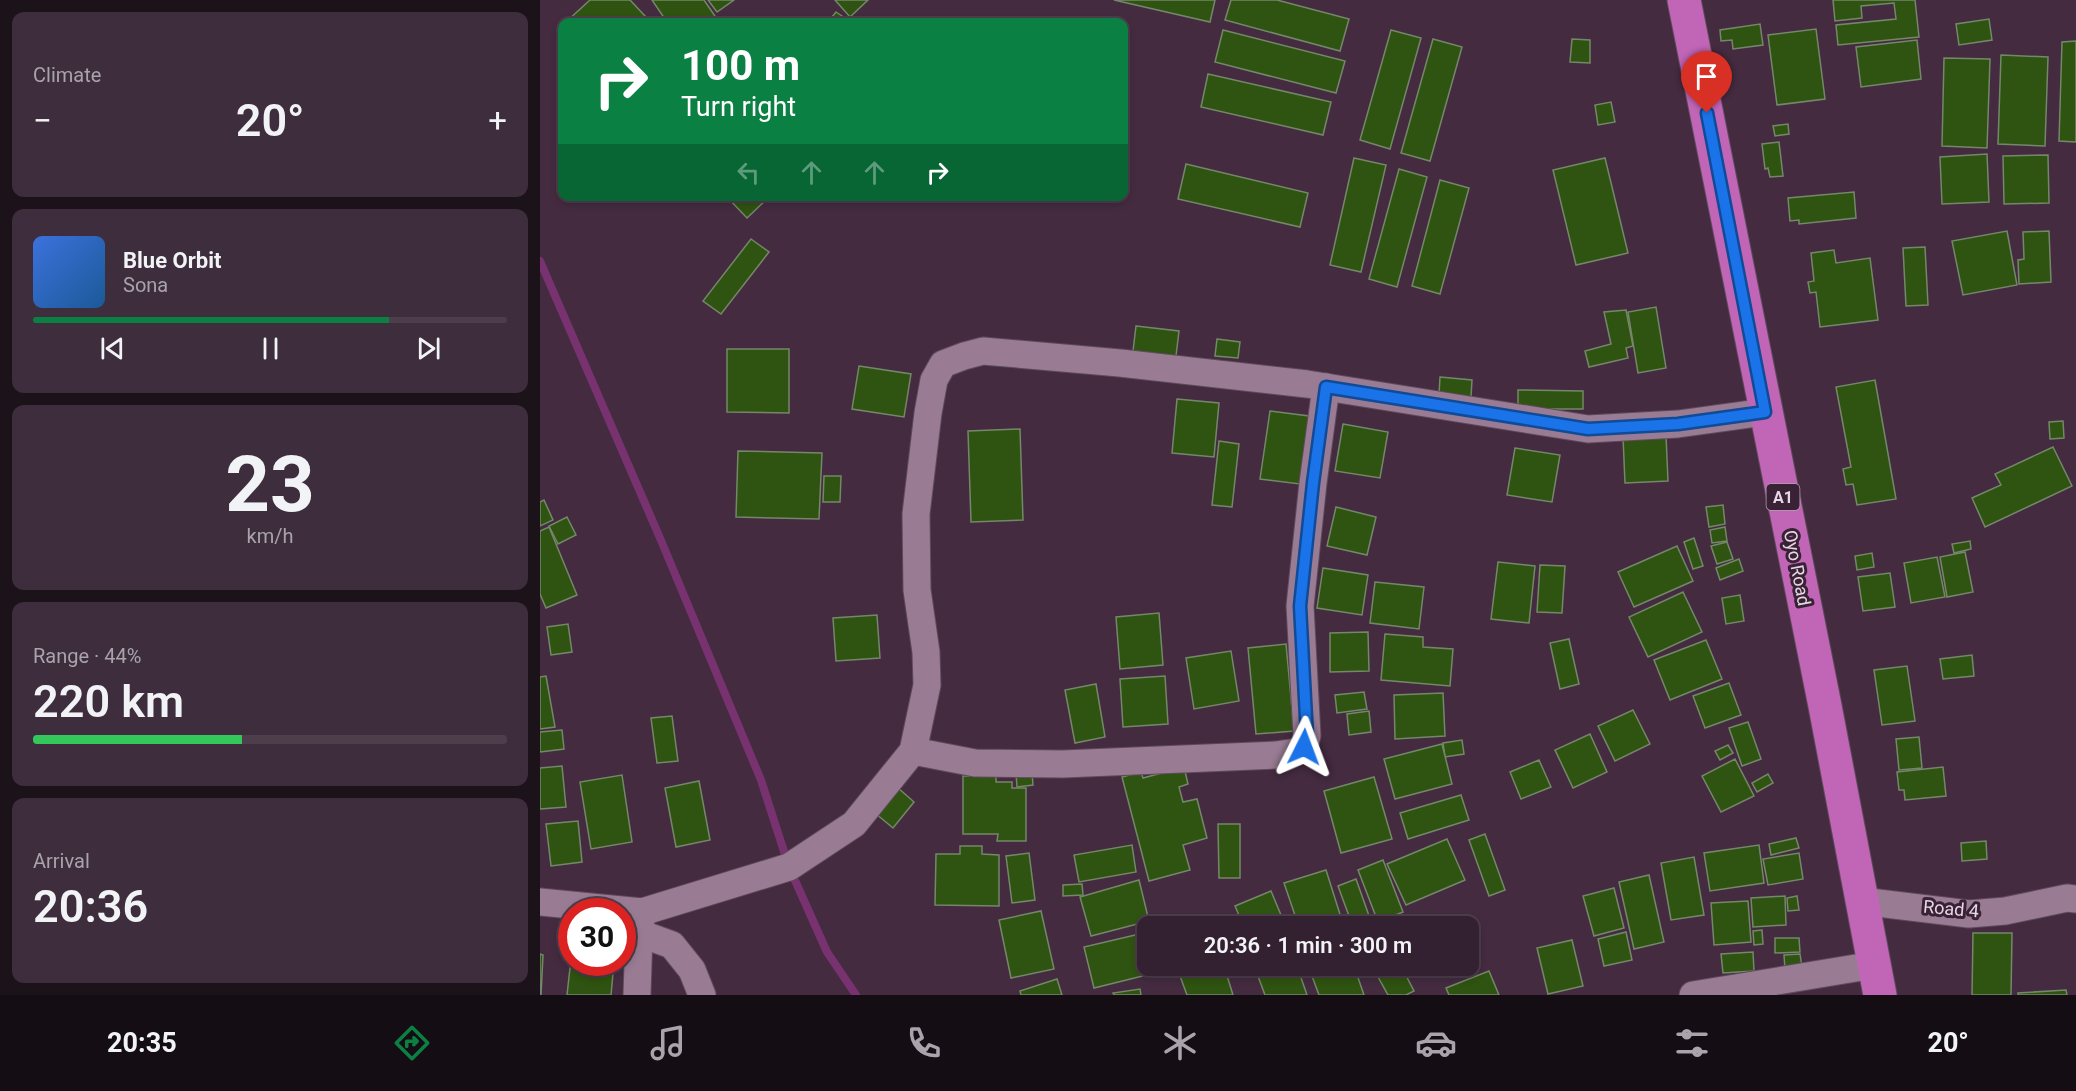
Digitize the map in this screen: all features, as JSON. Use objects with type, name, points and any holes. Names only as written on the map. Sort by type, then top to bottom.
[{"type":"highway","name":"Oyo Road","points":[[1684,0],[1877,980]]},
{"type":"street","points":[[640,923],[789,867],[854,824],[913,750],[927,685],[926,652],[917,590],[916,514],[928,413],[934,380],[943,364],[983,351],[1120,363],[1326,387],[1588,429],[1678,424],[1765,412]]},
{"type":"street","points":[[913,750],[975,763],[1063,764],[1276,755],[1296,752],[1304,747],[1307,736],[1300,606],[1326,387]]},
{"type":"street","name":"Road 4","points":[[1862,901],[1970,914],[2005,911],[2076,898]]},
{"type":"street","points":[[540,902],[640,923],[672,945],[692,970],[702,995]]},
{"type":"street","points":[[637,995],[640,923]]},
{"type":"street","points":[[1693,995],[1877,980]]},
{"type":"building","points":[[590,0],[630,0],[645,16],[643,18],[570,18]]},
{"type":"building","points":[[652,0],[704,0],[716,18],[664,18]]},
{"type":"building","points":[[708,0],[734,0],[717,12]]},
{"type":"building","points":[[835,0],[868,0],[850,17]]},
{"type":"building","points":[[1114,0],[1215,0],[1210,22]]},
{"type":"building","points":[[1231,0],[1277,0],[1349,19],[1340,51],[1225,20]]},
{"type":"building","points":[[1833,0],[1915,0],[1919,37],[1838,45],[1836,25],[1896,19],[1894,3],[1861,6],[1862,18],[1835,21]]},
{"type":"building","points":[[836,12],[845,18],[831,18]]},
{"type":"building","points":[[1989,19],[1992,40],[1959,45],[1956,24]]},
{"type":"building","points":[[1760,24],[1763,45],[1733,49],[1732,40],[1721,41],[1720,30]]},
{"type":"building","points":[[1816,29],[1825,99],[1777,105],[1768,35]]},
{"type":"building","points":[[1223,30],[1345,61],[1336,93],[1215,62]]},
{"type":"building","points":[[1391,30],[1421,38],[1390,149],[1360,140]]},
{"type":"building","points":[[1433,39],[1462,47],[1430,161],[1401,153]]},
{"type":"building","points":[[1572,39],[1590,40],[1590,63],[1570,62]]},
{"type":"building","points":[[1917,40],[1921,79],[1861,87],[1856,47]]},
{"type":"building","points":[[2076,41],[2076,142],[2059,141],[2062,42]]},
{"type":"building","points":[[2001,55],[2048,57],[2045,146],[1998,144]]},
{"type":"building","points":[[1944,58],[1990,59],[1987,148],[1942,146]]},
{"type":"building","points":[[1208,74],[1331,102],[1323,135],[1201,107]]},
{"type":"building","points":[[1611,102],[1615,122],[1598,125],[1595,105]]},
{"type":"building","points":[[1788,124],[1789,134],[1775,136],[1773,126]]},
{"type":"building","points":[[1779,142],[1783,176],[1770,177],[1768,168],[1765,169],[1762,144]]},
{"type":"building","points":[[1987,154],[1989,202],[1942,204],[1940,157]]},
{"type":"building","points":[[2048,155],[2049,203],[2004,204],[2003,156]]},
{"type":"building","points":[[1354,158],[1386,165],[1361,272],[1330,265]]},
{"type":"building","points":[[1605,158],[1628,253],[1576,265],[1553,170]]},
{"type":"building","points":[[1186,164],[1308,193],[1300,227],[1178,199]]},
{"type":"building","points":[[1399,169],[1427,177],[1397,287],[1369,279]]},
{"type":"building","points":[[1440,180],[1469,188],[1440,294],[1412,286]]},
{"type":"building","points":[[1854,192],[1856,218],[1799,224],[1799,220],[1790,221],[1788,198]]},
{"type":"building","points":[[731,201],[765,201],[747,218]]},
{"type":"building","points":[[2007,231],[2017,285],[1963,295],[1952,241]]},
{"type":"building","points":[[2049,231],[2051,282],[2019,284],[2018,260],[2024,259],[2023,232]]},
{"type":"building","points":[[751,239],[769,252],[721,314],[703,301]]},
{"type":"building","points":[[1925,247],[1928,305],[1906,306],[1903,248]]},
{"type":"building","points":[[1834,250],[1836,263],[1870,258],[1878,320],[1820,327],[1816,292],[1810,293],[1808,282],[1814,281],[1811,253]]},
{"type":"building","points":[[1656,307],[1666,368],[1638,373],[1628,312]]},
{"type":"building","points":[[1626,310],[1633,346],[1626,348],[1628,358],[1589,367],[1585,351],[1611,344],[1604,312]]},
{"type":"building","points":[[1136,326],[1179,331],[1176,356],[1133,351]]},
{"type":"building","points":[[1217,339],[1240,342],[1238,358],[1215,356]]},
{"type":"building","points":[[727,349],[789,349],[789,413],[727,412]]},
{"type":"building","points":[[859,366],[911,374],[904,417],[852,409]]},
{"type":"building","points":[[1440,377],[1472,380],[1471,397],[1439,395]]},
{"type":"building","points":[[1875,380],[1896,499],[1857,505],[1853,484],[1846,485],[1843,469],[1851,467],[1836,387]]},
{"type":"building","points":[[1518,390],[1583,391],[1583,409],[1518,409]]},
{"type":"building","points":[[1177,399],[1219,403],[1214,457],[1172,453]]},
{"type":"building","points":[[1270,411],[1309,416],[1300,484],[1260,479]]},
{"type":"building","points":[[2063,421],[2064,438],[2050,439],[2049,422]]},
{"type":"building","points":[[1343,424],[1388,432],[1380,478],[1335,471]]},
{"type":"building","points":[[1020,429],[1023,520],[971,522],[968,431]]},
{"type":"building","points":[[1666,435],[1668,481],[1625,483],[1623,437]]},
{"type":"building","points":[[1219,441],[1239,444],[1232,507],[1212,505]]},
{"type":"building","points":[[2053,447],[2072,486],[1985,527],[1972,498],[2001,485],[1995,474]]},
{"type":"building","points":[[1515,448],[1560,455],[1552,502],[1507,495]]},
{"type":"building","points":[[738,451],[822,453],[819,519],[736,517]]},
{"type":"building","points":[[824,476],[841,476],[840,502],[823,502]]},
{"type":"building","points":[[544,500],[553,520],[540,526],[540,502]]},
{"type":"building","points":[[1723,505],[1725,524],[1709,527],[1706,507]]},
{"type":"building","points":[[1336,507],[1376,517],[1367,555],[1327,546]]},
{"type":"building","points":[[567,517],[576,535],[558,544],[549,526]]},
{"type":"building","points":[[549,527],[577,595],[546,608],[540,594],[540,531]]},
{"type":"building","points":[[1725,527],[1727,541],[1712,543],[1710,530]]},
{"type":"building","points":[[1694,538],[1703,566],[1693,569],[1684,542]]},
{"type":"building","points":[[1970,541],[1971,549],[1954,553],[1952,544]]},
{"type":"building","points":[[1727,542],[1733,559],[1717,564],[1711,546]]},
{"type":"building","points":[[1677,546],[1693,581],[1634,607],[1618,572]]},
{"type":"building","points":[[1965,552],[1973,592],[1947,597],[1940,557]]},
{"type":"building","points":[[1872,553],[1874,567],[1857,570],[1855,556]]},
{"type":"building","points":[[1937,557],[1945,597],[1911,603],[1904,563]]},
{"type":"building","points":[[1739,559],[1743,571],[1720,580],[1716,568]]},
{"type":"building","points":[[1498,562],[1535,566],[1529,623],[1491,619]]},
{"type":"building","points":[[1540,565],[1565,566],[1562,613],[1537,612]]},
{"type":"building","points":[[1323,568],[1368,575],[1362,615],[1317,608]]},
{"type":"building","points":[[1890,573],[1895,607],[1863,611],[1858,577]]},
{"type":"building","points":[[1375,582],[1424,587],[1419,629],[1370,623]]},
{"type":"building","points":[[1683,592],[1702,632],[1648,657],[1629,617]]},
{"type":"building","points":[[1740,595],[1744,621],[1726,624],[1722,598]]},
{"type":"building","points":[[1159,613],[1163,665],[1120,669],[1116,617]]},
{"type":"building","points":[[877,615],[880,658],[836,661],[833,618]]},
{"type":"building","points":[[568,624],[572,652],[551,655],[547,627]]},
{"type":"building","points":[[1368,632],[1369,671],[1330,672],[1330,633]]},
{"type":"building","points":[[1385,634],[1423,637],[1423,647],[1453,649],[1450,686],[1381,680]]},
{"type":"building","points":[[1569,639],[1579,684],[1560,689],[1550,643]]},
{"type":"building","points":[[1706,640],[1722,679],[1670,700],[1654,660]]},
{"type":"building","points":[[1286,644],[1294,731],[1256,734],[1248,648]]},
{"type":"building","points":[[1231,651],[1239,701],[1194,709],[1186,658]]},
{"type":"building","points":[[1972,655],[1974,676],[1943,679],[1940,659]]},
{"type":"building","points":[[1907,666],[1915,721],[1882,725],[1874,670]]},
{"type":"building","points":[[546,676],[555,727],[540,729],[540,677]]},
{"type":"building","points":[[1165,676],[1168,724],[1123,727],[1120,679]]},
{"type":"building","points":[[1729,683],[1741,715],[1705,728],[1693,696]]},
{"type":"building","points":[[1096,684],[1105,737],[1075,743],[1065,690]]},
{"type":"building","points":[[1364,692],[1367,709],[1337,713],[1335,695]]},
{"type":"building","points":[[1443,693],[1445,736],[1395,739],[1394,695]]},
{"type":"building","points":[[1633,710],[1650,744],[1615,761],[1598,726]]},
{"type":"building","points":[[1369,711],[1371,732],[1349,735],[1347,714]]},
{"type":"building","points":[[672,716],[678,761],[657,763],[651,718]]},
{"type":"building","points":[[1748,722],[1761,759],[1742,766],[1729,728]]},
{"type":"building","points":[[562,730],[564,749],[540,752],[540,732]]},
{"type":"building","points":[[1590,734],[1607,772],[1573,788],[1555,750]]},
{"type":"building","points":[[1919,737],[1922,768],[1899,770],[1896,739]]},
{"type":"building","points":[[1462,740],[1464,754],[1445,757],[1443,743]]},
{"type":"building","points":[[1442,744],[1452,784],[1395,799],[1384,759]]},
{"type":"building","points":[[1728,745],[1733,753],[1720,760],[1715,751]]},
{"type":"building","points":[[1735,759],[1754,796],[1721,812],[1702,776]]},
{"type":"building","points":[[1539,760],[1551,787],[1521,799],[1510,772]]},
{"type":"building","points":[[562,766],[566,807],[540,809],[540,768]]},
{"type":"building","points":[[1184,767],[1188,784],[1179,787],[1183,802],[1197,799],[1207,838],[1183,845],[1190,870],[1149,881],[1122,777],[1141,772],[1143,778]]},
{"type":"building","points":[[1943,767],[1946,796],[1905,800],[1904,790],[1899,790],[1897,772]]},
{"type":"building","points":[[1032,772],[1033,785],[1017,787],[1016,773]]},
{"type":"building","points":[[1768,774],[1773,783],[1757,792],[1752,783]]},
{"type":"building","points":[[622,775],[632,842],[591,849],[580,782]]},
{"type":"building","points":[[963,776],[996,776],[996,782],[1012,782],[1012,788],[1026,788],[1026,841],[997,841],[998,834],[963,834]]},
{"type":"building","points":[[1374,777],[1392,839],[1341,853],[1324,791]]},
{"type":"building","points":[[699,781],[710,840],[676,847],[665,788]]},
{"type":"building","points":[[897,787],[914,802],[893,828],[875,813]]},
{"type":"building","points":[[1461,795],[1469,820],[1408,839],[1400,813]]},
{"type":"building","points":[[578,821],[582,862],[551,866],[546,824]]},
{"type":"building","points":[[1218,824],[1240,824],[1240,878],[1219,878]]},
{"type":"building","points":[[1485,834],[1505,890],[1489,896],[1469,840]]},
{"type":"building","points":[[1796,838],[1799,848],[1771,855],[1769,844]]},
{"type":"building","points":[[1447,839],[1465,880],[1406,905],[1387,864]]},
{"type":"building","points":[[1986,841],[1987,859],[1962,861],[1961,843]]},
{"type":"building","points":[[1132,845],[1136,872],[1079,882],[1074,855]]},
{"type":"building","points":[[1759,845],[1764,883],[1710,891],[1704,853]]},
{"type":"building","points":[[960,846],[982,846],[982,854],[999,855],[999,906],[935,905],[936,854],[960,854]]},
{"type":"building","points":[[1029,853],[1035,900],[1012,903],[1006,856]]},
{"type":"building","points":[[1799,853],[1803,879],[1768,885],[1763,859]]},
{"type":"building","points":[[1694,857],[1704,915],[1671,920],[1661,863]]},
{"type":"building","points":[[1383,860],[1403,912],[1393,916],[1376,916],[1358,870]]},
{"type":"building","points":[[1326,870],[1341,916],[1295,916],[1284,883]]},
{"type":"building","points":[[1649,875],[1664,942],[1634,949],[1619,882]]},
{"type":"building","points":[[1356,879],[1369,916],[1349,916],[1338,886]]},
{"type":"building","points":[[1139,880],[1148,916],[1137,916],[1137,924],[1091,936],[1080,897]]},
{"type":"building","points":[[1082,884],[1083,895],[1063,896],[1063,885]]},
{"type":"building","points":[[1614,888],[1624,928],[1594,936],[1583,896]]},
{"type":"building","points":[[1271,891],[1281,916],[1239,916],[1235,906]]},
{"type":"building","points":[[1785,896],[1786,925],[1753,927],[1751,898]]},
{"type":"building","points":[[1797,896],[1799,910],[1788,911],[1787,898]]},
{"type":"building","points":[[1748,901],[1751,942],[1714,945],[1711,903]]},
{"type":"building","points":[[1041,911],[1054,969],[1011,978],[999,920]]},
{"type":"building","points":[[1762,930],[1763,944],[1754,945],[1753,931]]},
{"type":"building","points":[[1626,932],[1632,960],[1604,966],[1598,939]]},
{"type":"building","points":[[1973,933],[2012,933],[2011,995],[1972,995]]},
{"type":"building","points":[[1137,935],[1137,976],[1143,976],[1094,988],[1084,947]]},
{"type":"building","points":[[1775,938],[1799,938],[1800,952],[1775,953]]},
{"type":"building","points":[[1572,940],[1583,986],[1548,994],[1537,948]]},
{"type":"building","points":[[1753,952],[1754,971],[1723,973],[1721,954]]},
{"type":"building","points":[[540,954],[543,955],[541,995],[540,995]]},
{"type":"building","points":[[1800,954],[1802,967],[1785,969],[1784,955]]},
{"type":"building","points":[[1489,971],[1499,995],[1449,995],[1446,988]]},
{"type":"building","points":[[569,976],[613,976],[611,995],[567,995]]},
{"type":"building","points":[[1180,976],[1227,976],[1233,995],[1187,995]]},
{"type":"building","points":[[1258,976],[1300,976],[1307,995],[1265,995]]},
{"type":"building","points":[[1312,976],[1357,976],[1364,995],[1319,995]]},
{"type":"building","points":[[1378,976],[1406,976],[1414,991],[1406,995],[1388,995]]},
{"type":"building","points":[[1057,979],[1062,995],[1021,995],[1020,991]]},
{"type":"building","points":[[1140,989],[1141,995],[1114,995],[1113,993]]},
{"type":"building","points":[[2066,990],[2067,995],[2018,995],[2018,993]]},
{"type":"waterway","points":[[540,261],[660,538],[761,780],[789,867],[827,952],[856,995]]},
{"type":"route","points":[[1304,747],[1307,736],[1300,606],[1326,387],[1588,429],[1678,424],[1765,412],[1707,113]]}]
